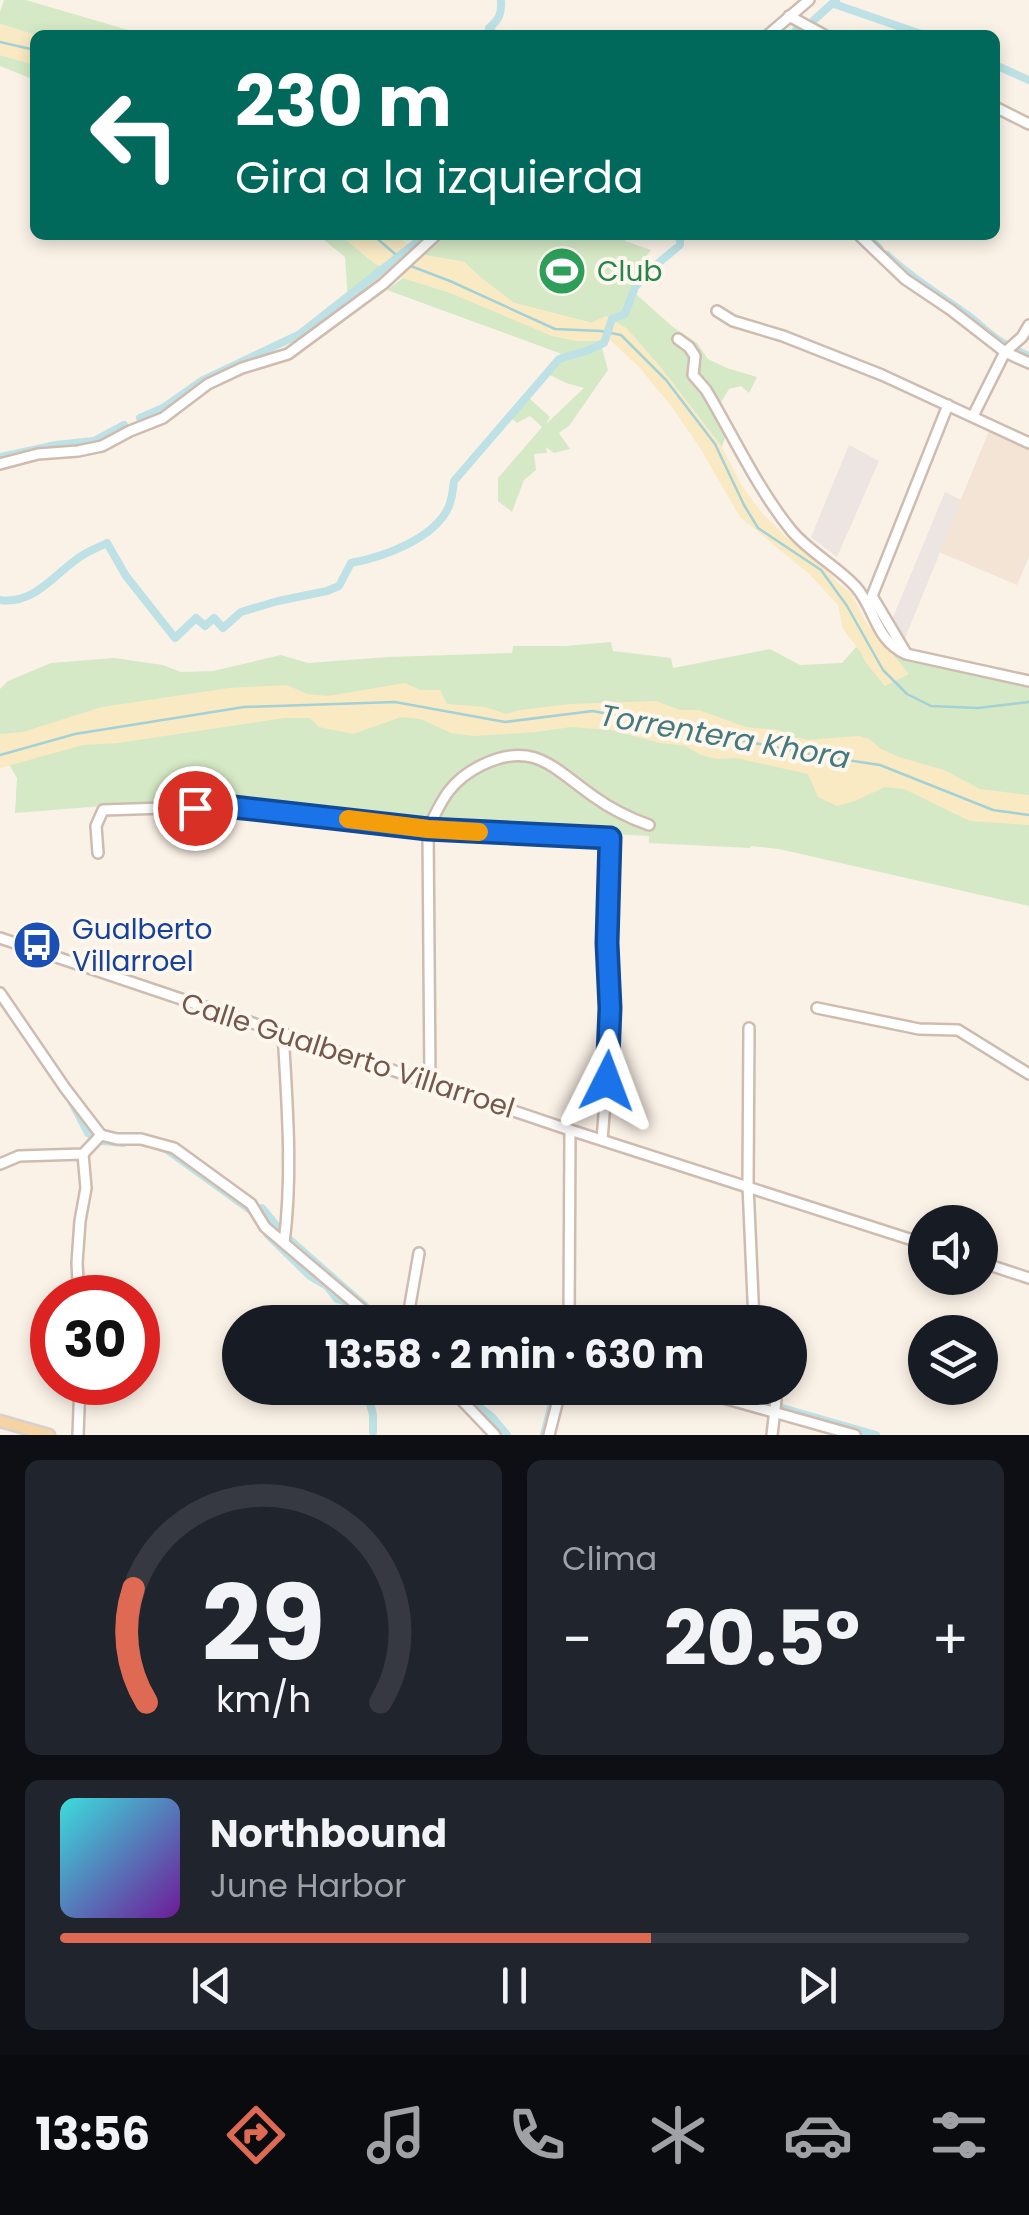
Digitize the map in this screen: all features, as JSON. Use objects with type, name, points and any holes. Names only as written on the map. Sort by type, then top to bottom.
[{"type":"main road","points":[[0,1421],[49,1435]]},
{"type":"street","points":[[774,30],[809,0]]},
{"type":"street","points":[[789,16],[815,30]]},
{"type":"street","points":[[1000,110],[1029,124]]},
{"type":"street","points":[[0,464],[38,454],[102,446],[162,418],[208,384],[242,368],[288,354],[406,265],[431,240]]},
{"type":"street","points":[[864,240],[905,279],[1005,352],[1029,363]]},
{"type":"street","points":[[718,312],[882,376],[1029,442]]},
{"type":"street","points":[[973,416],[1005,352],[1029,325]]},
{"type":"street","points":[[678,339],[695,356],[693,376],[706,390],[768,498],[794,534],[857,588],[886,641],[906,654],[1029,681]]},
{"type":"street","points":[[906,654],[872,596],[948,405]]},
{"type":"street","points":[[430,1080],[428,829],[457,778],[500,756],[523,754],[544,760],[620,814],[649,826]]},
{"type":"street","points":[[98,854],[96,826],[104,810],[225,806],[428,829],[610,838],[610,1052],[602,1140]]},
{"type":"street","name":"Calle Gualberto Villarroel","points":[[0,938],[570,1130],[908,1238]]},
{"type":"street","points":[[0,992],[64,1088],[101,1135],[141,1139],[174,1148],[251,1204],[265,1226],[357,1305]]},
{"type":"street","points":[[817,1008],[920,1029],[958,1030],[1029,1074]]},
{"type":"street","points":[[749,1028],[748,1186],[753,1305]]},
{"type":"street","points":[[284,1032],[289,1144],[284,1243]]},
{"type":"street","points":[[570,1130],[570,1305]]},
{"type":"street","points":[[0,1164],[19,1156],[83,1154],[101,1135]]},
{"type":"street","points":[[77,1275],[86,1188],[83,1154]]},
{"type":"street","points":[[410,1305],[419,1253]]},
{"type":"street","points":[[998,1268],[1029,1278]]},
{"type":"street","points":[[78,1435],[79,1405]]},
{"type":"street","points":[[466,1405],[495,1435]]},
{"type":"street","points":[[548,1435],[556,1405]]},
{"type":"street","points":[[746,1405],[854,1435]]},
{"type":"street","points":[[772,1435],[776,1405]]},
{"type":"shaded area","points":[[989,431],[1029,448],[1029,557],[1017,585],[939,552]]},
{"type":"shaded area","points":[[849,445],[879,461],[837,557],[811,537]]},
{"type":"shaded area","points":[[945,492],[961,500],[903,643],[891,622]]},
{"type":"green space","points":[[4,0],[26,0],[128,30],[30,30],[30,33],[0,24]]},
{"type":"green space","points":[[0,55],[30,64],[30,78],[0,66]]},
{"type":"green space","points":[[324,240],[346,240],[389,271],[348,302],[345,257]]},
{"type":"green space","points":[[442,240],[625,240],[651,250],[638,267],[637,295],[697,343],[708,359],[757,377],[749,393],[741,386],[729,389],[714,414],[726,434],[722,447],[627,329],[606,316],[592,323],[514,303],[464,262],[424,255]]},
{"type":"green space","points":[[403,278],[576,341],[610,340],[602,348],[608,370],[569,426],[559,433],[570,449],[554,453],[546,447],[547,453],[534,454],[536,470],[524,480],[512,512],[498,501],[498,478],[542,427],[530,416],[517,423],[512,419],[529,398],[550,417],[546,424],[584,388],[550,375],[567,359],[559,353],[387,290]]},
{"type":"green space","points":[[611,642],[613,651],[671,658],[673,668],[770,649],[800,665],[842,663],[856,647],[1029,684],[1029,906],[779,849],[649,843],[649,836],[433,825],[225,804],[103,806],[15,813],[17,778],[0,749],[0,689],[8,681],[51,663],[114,658],[163,665],[181,672],[213,671],[281,655],[308,663],[512,653],[513,646]]},
{"type":"sand","points":[[0,24],[30,33],[30,64],[0,55]]},
{"type":"sand","points":[[346,240],[402,240],[424,255],[464,262],[514,303],[592,323],[606,316],[627,329],[722,447],[742,486],[763,514],[852,594],[865,621],[909,674],[885,686],[843,629],[838,605],[809,574],[740,517],[672,407],[610,340],[576,341],[552,336],[374,263]]},
{"type":"sand","name":"Torrentera Khora","points":[[405,683],[420,690],[440,690],[447,704],[485,707],[506,714],[571,704],[656,701],[808,740],[859,736],[899,757],[944,770],[980,789],[1029,795],[1029,825],[970,821],[904,789],[885,787],[837,806],[818,797],[808,774],[736,758],[718,759],[686,746],[611,730],[571,727],[474,736],[451,733],[421,719],[401,717],[353,734],[319,727],[310,718],[284,718],[83,745],[0,768],[0,734],[23,732],[102,707],[229,688],[287,685],[307,694],[328,696]]},
{"type":"waterway","points":[[491,30],[499,16],[501,0]]},
{"type":"waterway","points":[[814,20],[836,0]]},
{"type":"waterway","points":[[834,4],[909,30]]},
{"type":"waterway","points":[[796,30],[800,26]]},
{"type":"waterway","points":[[0,42],[30,49]]},
{"type":"waterway","points":[[1000,67],[1029,80]]},
{"type":"waterway","points":[[379,240],[402,260]]},
{"type":"waterway","points":[[140,418],[163,408],[203,380],[300,334],[420,240]]},
{"type":"waterway","points":[[0,600],[33,594],[80,557],[107,543],[126,576],[175,638],[196,618],[205,626],[214,618],[223,628],[241,612],[339,586],[351,563],[407,545],[442,518],[452,497],[454,481],[559,359],[604,343],[612,319],[625,314],[635,287],[680,245],[680,240]]},
{"type":"waterway","points":[[871,240],[879,248]]},
{"type":"waterway","points":[[887,255],[1005,344]]},
{"type":"waterway","points":[[408,265],[555,329],[621,335],[666,380],[715,444],[758,528],[821,570],[847,606],[883,670],[907,694],[931,706],[978,708],[1029,702]]},
{"type":"waterway","points":[[1015,350],[1029,356]]},
{"type":"waterway","points":[[0,457],[94,441],[124,425]]},
{"type":"waterway","name":"Torrentera Khora","points":[[0,755],[75,734],[244,707],[395,702],[505,722],[593,711],[880,765],[993,810],[1029,815]]},
{"type":"waterway","points":[[69,1097],[93,1136]]},
{"type":"waterway","points":[[103,1141],[123,1143]]},
{"type":"waterway","points":[[162,1148],[256,1214]]},
{"type":"waterway","points":[[260,1209],[284,1235]]},
{"type":"waterway","points":[[267,1234],[337,1299],[352,1305]]},
{"type":"waterway","points":[[290,1240],[364,1305]]},
{"type":"waterway","points":[[370,1405],[373,1432]]},
{"type":"waterway","points":[[477,1405],[507,1435]]},
{"type":"waterway","points":[[544,1435],[552,1405]]},
{"type":"waterway","points":[[782,1408],[876,1435]]},
{"type":"slow traffic","points":[[348,819],[479,832]]},
{"type":"place","name":"Club","points":[[562,271]]},
{"type":"place","name":"Gualberto Villarroel","points":[[37,945]]},
{"type":"route","points":[[195,808],[225,806],[428,829],[610,838],[607,1081]]}]
